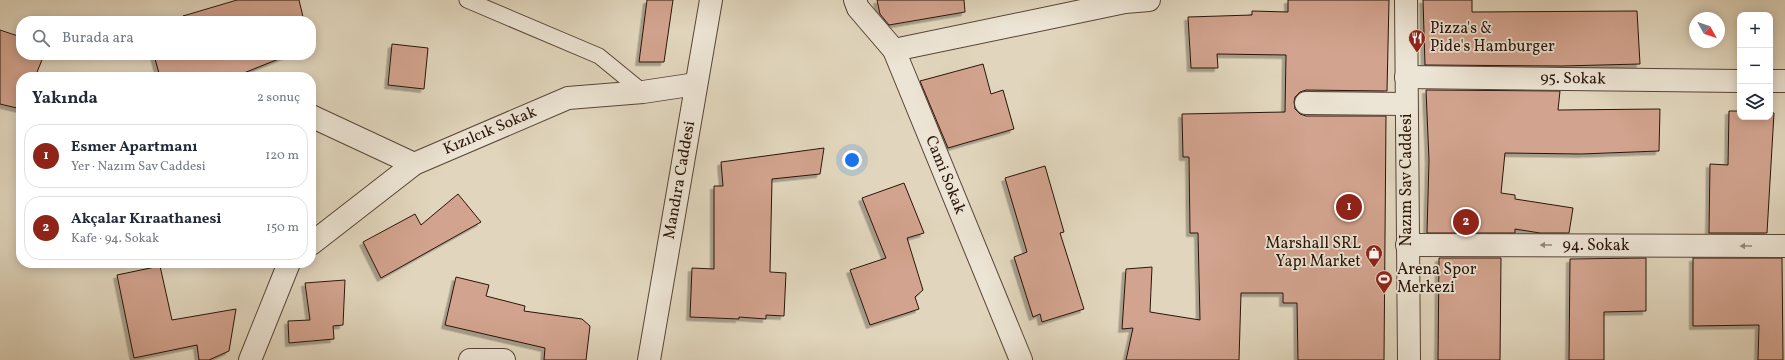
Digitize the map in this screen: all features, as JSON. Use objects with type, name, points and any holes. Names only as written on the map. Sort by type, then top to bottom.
[{"type":"street","name":"Mandıra Caddesi","points":[[649,360],[711,0]]},
{"type":"street","name":"Cami Sokak","points":[[855,0],[858,8],[894,50],[1021,360]]},
{"type":"street","points":[[894,50],[1125,2],[1149,0]]},
{"type":"street","name":"Nazım Sav Caddesi","points":[[1406,0],[1409,360]]},
{"type":"street","name":"95. Sokak","points":[[1406,77],[1737,81]]},
{"type":"street","points":[[1773,81],[1785,82]]},
{"type":"street","name":"Kızılcık Sokak","points":[[316,240],[414,164],[568,98],[643,92],[696,84]]},
{"type":"street","points":[[1306,103],[1406,104]]},
{"type":"street","points":[[316,118],[414,164]]},
{"type":"street","name":"94. Sokak","points":[[1407,245],[1785,246]]},
{"type":"street","points":[[250,360],[287,268]]},
{"type":"street","points":[[470,360],[504,360]]},
{"type":"lane","points":[[467,0],[599,56],[643,92]]},
{"type":"building","points":[[237,0],[299,0],[303,16],[183,16]]},
{"type":"building","points":[[647,0],[673,0],[664,62],[639,62]]},
{"type":"building","points":[[877,0],[964,0],[965,12],[889,25],[880,14]]},
{"type":"building","points":[[1288,0],[1389,0],[1387,91],[1306,90],[1300,92],[1295,97],[1294,102],[1295,109],[1300,114],[1306,116],[1386,116],[1384,360],[1298,360],[1297,303],[1283,303],[1283,293],[1241,293],[1239,360],[1126,360],[1133,328],[1122,329],[1126,269],[1152,267],[1150,312],[1200,320],[1198,233],[1190,233],[1189,157],[1183,157],[1182,114],[1285,112],[1286,55],[1217,54],[1218,68],[1191,68],[1188,17],[1252,15],[1252,11],[1288,12]]},
{"type":"building","points":[[1423,0],[1472,0],[1472,12],[1637,11],[1640,64],[1562,66],[1425,65]]},
{"type":"building","points":[[0,30],[16,35],[16,60],[42,60],[37,72],[16,72],[16,108],[0,104]]},
{"type":"building","points":[[392,44],[428,48],[424,89],[388,85]]},
{"type":"building","points":[[155,60],[276,60],[246,72],[159,72]]},
{"type":"building","points":[[983,64],[991,94],[1003,90],[1014,129],[948,148],[920,81]]},
{"type":"building","points":[[1426,90],[1560,91],[1558,110],[1660,109],[1659,151],[1581,154],[1505,153],[1501,193],[1515,195],[1515,199],[1573,208],[1569,233],[1540,233],[1515,229],[1515,233],[1427,233],[1429,160]]},
{"type":"building","points":[[1729,111],[1737,111],[1737,120],[1773,120],[1774,113],[1767,233],[1709,233],[1710,164],[1728,165]]},
{"type":"building","points":[[824,148],[820,174],[772,179],[770,272],[786,273],[784,316],[766,315],[766,319],[739,317],[739,319],[690,317],[692,268],[714,269],[714,186],[723,186],[721,162]]},
{"type":"building","points":[[1045,166],[1064,232],[1060,233],[1084,309],[1042,322],[1040,314],[1033,317],[1014,257],[1027,252],[1005,178]]},
{"type":"building","points":[[904,183],[924,233],[907,238],[923,290],[915,297],[919,309],[870,325],[850,270],[886,258],[862,198]]},
{"type":"building","points":[[458,194],[481,222],[381,278],[363,242],[415,214],[421,225]]},
{"type":"building","points":[[1439,258],[1501,258],[1500,360],[1438,360]]},
{"type":"building","points":[[1646,258],[1646,311],[1604,312],[1604,360],[1569,360],[1570,259]]},
{"type":"building","points":[[1693,258],[1782,258],[1783,360],[1758,360],[1759,325],[1693,326]]},
{"type":"building","points":[[150,268],[160,268],[172,320],[236,309],[229,351],[209,360],[199,360],[197,345],[134,358],[117,275]]},
{"type":"building","points":[[456,277],[489,285],[486,296],[525,306],[524,311],[582,319],[590,326],[586,360],[544,360],[545,348],[445,325]]},
{"type":"building","points":[[345,280],[343,325],[333,326],[334,339],[289,343],[288,321],[310,320],[305,283]]},
{"type":"place","name":"Pizza's & Pide's Hamburger","points":[[1417,53]]},
{"type":"place","name":"Esmer Apartmanı","points":[[1349,207]]},
{"type":"place","name":"Akçalar Kıraathanesi","points":[[1466,222]]},
{"type":"place","name":"Marshall SRL Yapı Market","points":[[1374,268]]},
{"type":"place","name":"Arena Spor Merkezi","points":[[1384,294]]}]
